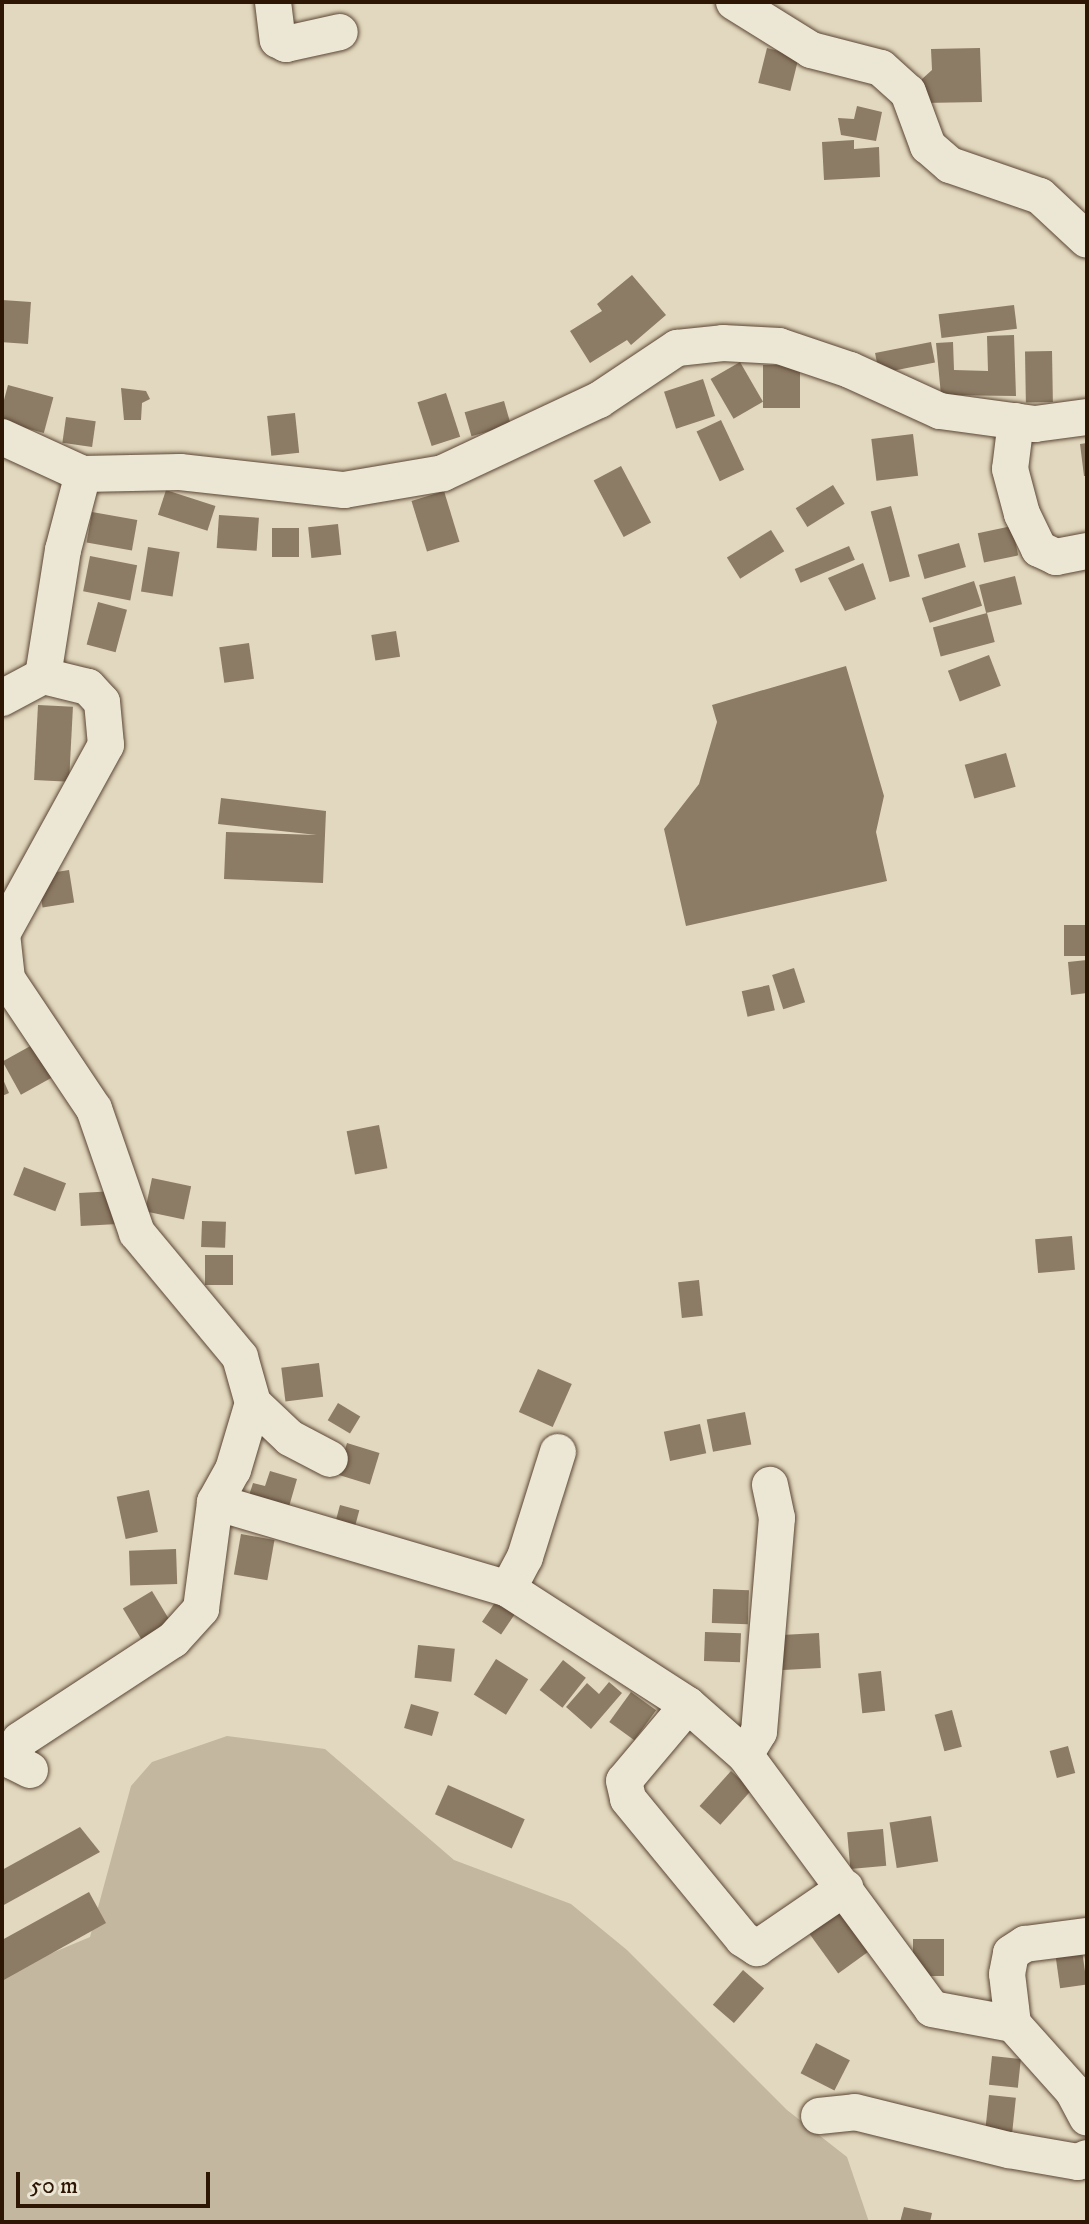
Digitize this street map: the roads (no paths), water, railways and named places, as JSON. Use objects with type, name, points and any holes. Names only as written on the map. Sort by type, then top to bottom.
[{"type":"street","points":[[273,2],[278,40],[286,44],[340,32]]},
{"type":"street","points":[[734,2],[811,50],[881,68],[908,92],[928,146],[950,165],[1040,196],[1087,240]]},
{"type":"street","points":[[2,437],[83,474],[180,472],[344,490],[443,473],[599,400],[677,348],[723,343],[779,346],[850,370],[940,411],[1035,424],[1087,417]]},
{"type":"street","points":[[1016,421],[1010,469],[1022,514],[1039,549],[1056,557],[1087,551]]},
{"type":"street","points":[[43,676],[63,550],[83,474]]},
{"type":"street","points":[[2,698],[43,676],[88,687],[102,702],[106,745],[2,934],[7,979],[94,1109],[137,1233],[240,1357],[253,1403],[290,1438],[330,1459]]},
{"type":"street","points":[[30,1770],[12,1761],[20,1740],[173,1640],[201,1609],[215,1502],[233,1470],[253,1403]]},
{"type":"street","points":[[508,1589],[525,1557],[558,1452]]},
{"type":"street","points":[[745,1755],[759,1732],[777,1518],[770,1485]]},
{"type":"street","points":[[215,1502],[508,1589],[688,1705],[745,1755],[932,2009],[1013,2024]]},
{"type":"street","points":[[688,1705],[624,1781],[628,1799],[743,1939],[757,1948],[845,1888]]},
{"type":"street","points":[[1087,1936],[1025,1944],[1011,1953],[1007,1974],[1013,2024],[1073,2091],[1087,2117]]},
{"type":"street","points":[[819,2116],[855,2112],[1009,2150],[1078,2162],[1087,2158]]}]
